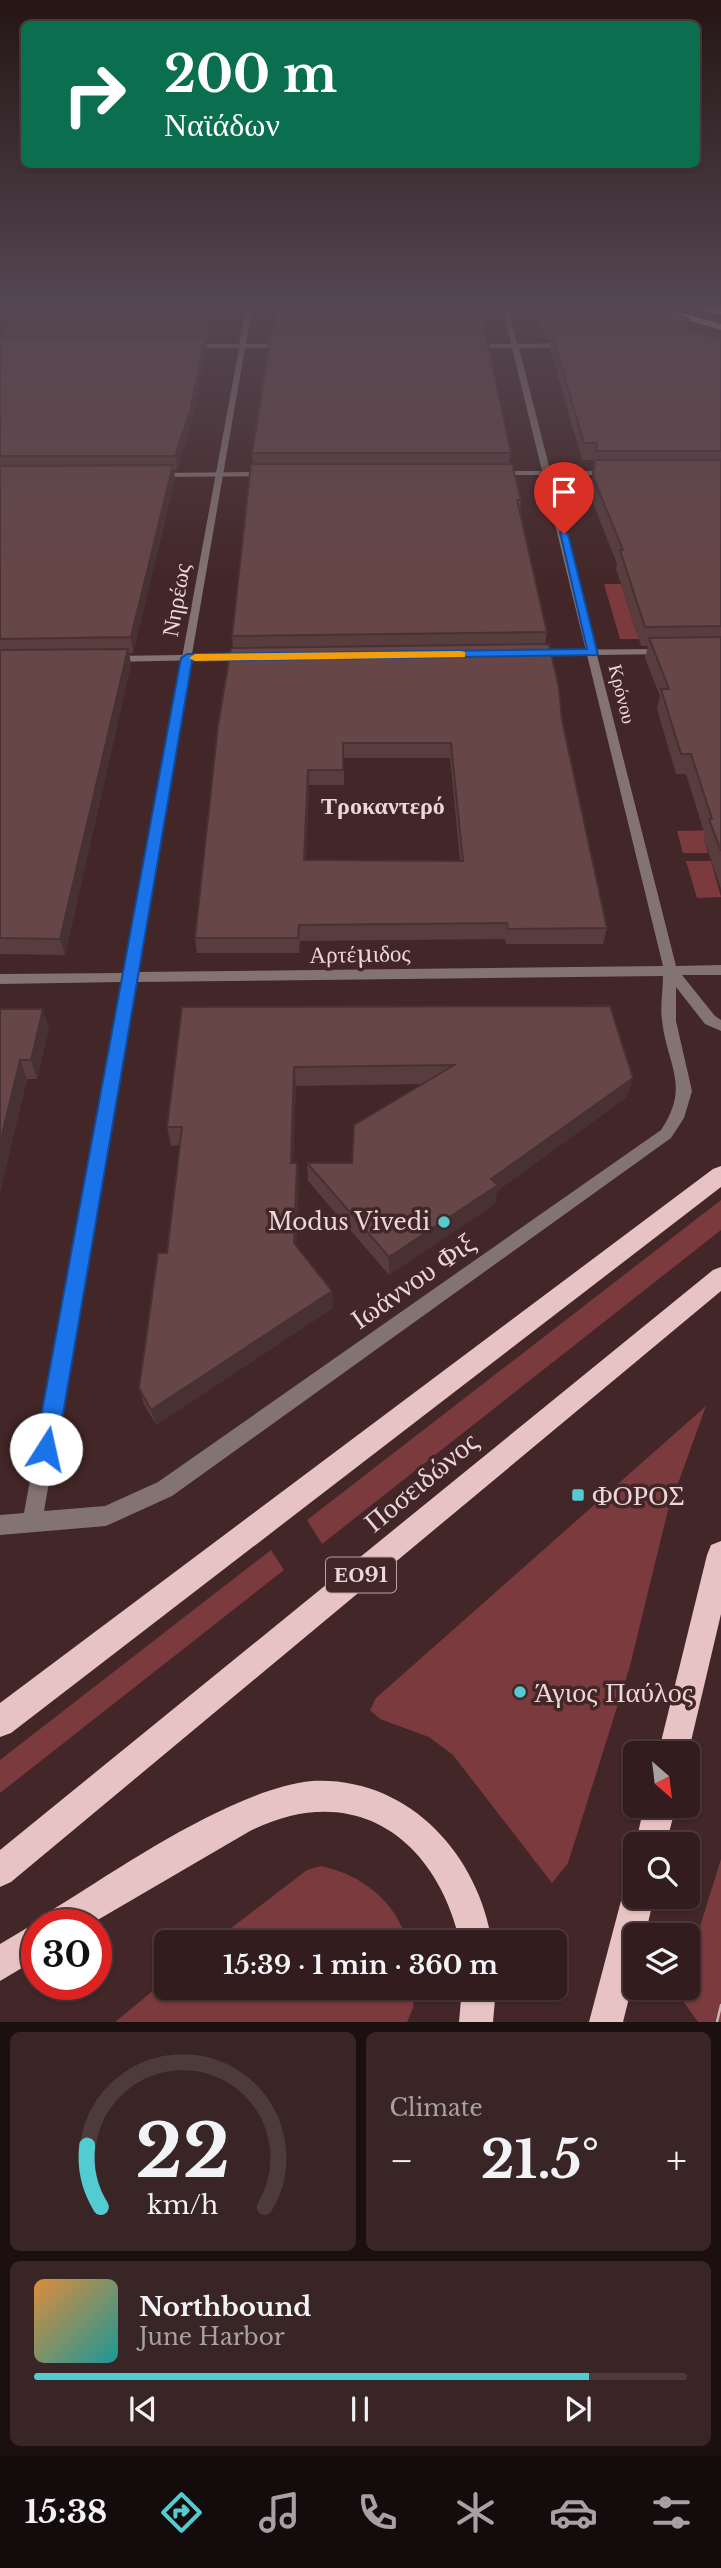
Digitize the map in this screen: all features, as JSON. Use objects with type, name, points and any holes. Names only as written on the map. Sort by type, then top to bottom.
[{"type":"highway","points":[[0,1723],[721,1175]]},
{"type":"highway","name":"Ποσειδώνος","points":[[0,1871],[721,1278]]},
{"type":"highway","points":[[676,1741],[721,1555]]},
{"type":"highway","points":[[84,1909],[130,1879],[237,1820],[278,1803],[315,1797],[349,1797],[377,1806],[422,1834],[460,1885],[474,1930]]},
{"type":"highway","points":[[606,2022],[635,1909]]},
{"type":"highway","points":[[0,1964],[21,1950]]},
{"type":"highway","points":[[476,2022],[478,2000]]},
{"type":"street","name":"Νηρέως","points":[[32,1524],[132,978],[234,397]]},
{"type":"street","name":"Κρόνου","points":[[528,397],[594,652],[671,971]]},
{"type":"street","points":[[484,474],[626,473]]},
{"type":"street","points":[[138,475],[279,474]]},
{"type":"street","points":[[521,653],[680,652]]},
{"type":"street","points":[[103,659],[257,657]]},
{"type":"street","points":[[671,971],[710,1020],[721,1026]]},
{"type":"street","name":"Ιωάννου Φιξ","points":[[0,1525],[106,1516],[165,1489],[666,1134],[682,1114],[686,1096],[669,1020],[671,971]]},
{"type":"street","name":"Αρτέμιδος","points":[[0,979],[721,971]]},
{"type":"shaded area","points":[[604,584],[621,584],[636,631],[695,630],[698,639],[620,639]]},
{"type":"shaded area","points":[[721,830],[704,839],[708,853],[683,853],[677,831]]},
{"type":"shaded area","points":[[686,861],[711,861],[721,897],[697,898]]},
{"type":"shaded area","points":[[721,1200],[721,1230],[322,1544],[307,1520]]},
{"type":"shaded area","points":[[706,1406],[667,1514],[630,1666],[568,1863],[552,1883],[453,1755],[429,1737],[380,1719],[370,1710],[376,1698]]},
{"type":"shaded area","points":[[271,1550],[284,1570],[0,1793],[0,1760]]},
{"type":"shaded area","points":[[721,1859],[721,2022],[698,2022],[682,2000],[700,2000],[700,1926]]},
{"type":"shaded area","points":[[321,1866],[363,1883],[386,1902],[403,1930],[229,1930],[307,1870]]},
{"type":"shaded area","points":[[154,1990],[154,2000],[414,2000],[407,2022],[115,2022]]},
{"type":"building","points":[[0,397],[193,397],[175,456],[0,456]]},
{"type":"building","points":[[261,397],[499,397],[511,453],[252,453]]},
{"type":"building","points":[[571,397],[721,397],[721,451],[596,451],[597,443],[584,443]]},
{"type":"building","points":[[595,460],[721,460],[721,626],[645,627],[620,550],[623,550],[593,477]]},
{"type":"building","points":[[251,464],[512,464],[521,500],[517,500],[547,632],[232,636]]},
{"type":"building","points":[[173,465],[131,637],[0,639],[0,466]]},
{"type":"building","points":[[721,637],[721,851],[691,754],[681,754],[661,689],[669,689],[649,638]]},
{"type":"building","points":[[549,644],[559,688],[562,720],[607,928],[508,929],[507,923],[299,925],[298,938],[195,938],[218,725],[231,648]],"holes":[[[343,743],[451,743],[463,861],[304,860],[308,770],[343,770]]]},
{"type":"building","points":[[128,649],[60,939],[0,938],[0,650]]},
{"type":"building","points":[[610,1006],[633,1078],[491,1179],[498,1185],[389,1257],[307,1163],[352,1163],[354,1125],[454,1065],[294,1067],[291,1163],[297,1163],[294,1243],[332,1291],[151,1410],[139,1388],[158,1253],[167,1253],[182,1127],[167,1127],[182,1007]]},
{"type":"building","points":[[0,1009],[43,1009],[31,1060],[20,1060],[0,1143]]},
{"type":"tram line","points":[[717,2022],[721,2005]]},
{"type":"slow traffic","points":[[195,658],[461,654]]},
{"type":"place","name":"Modus Vivedi","points":[[444,1222]]},
{"type":"place","name":"ΦΟΡΟΣ","points":[[578,1495]]},
{"type":"place","name":"Άγιος Παύλος","points":[[520,1692]]},
{"type":"district","name":"Τροκαντερό","points":[[383,805]]},
{"type":"route","points":[[46,1449],[187,658],[594,652],[564,534]]}]
